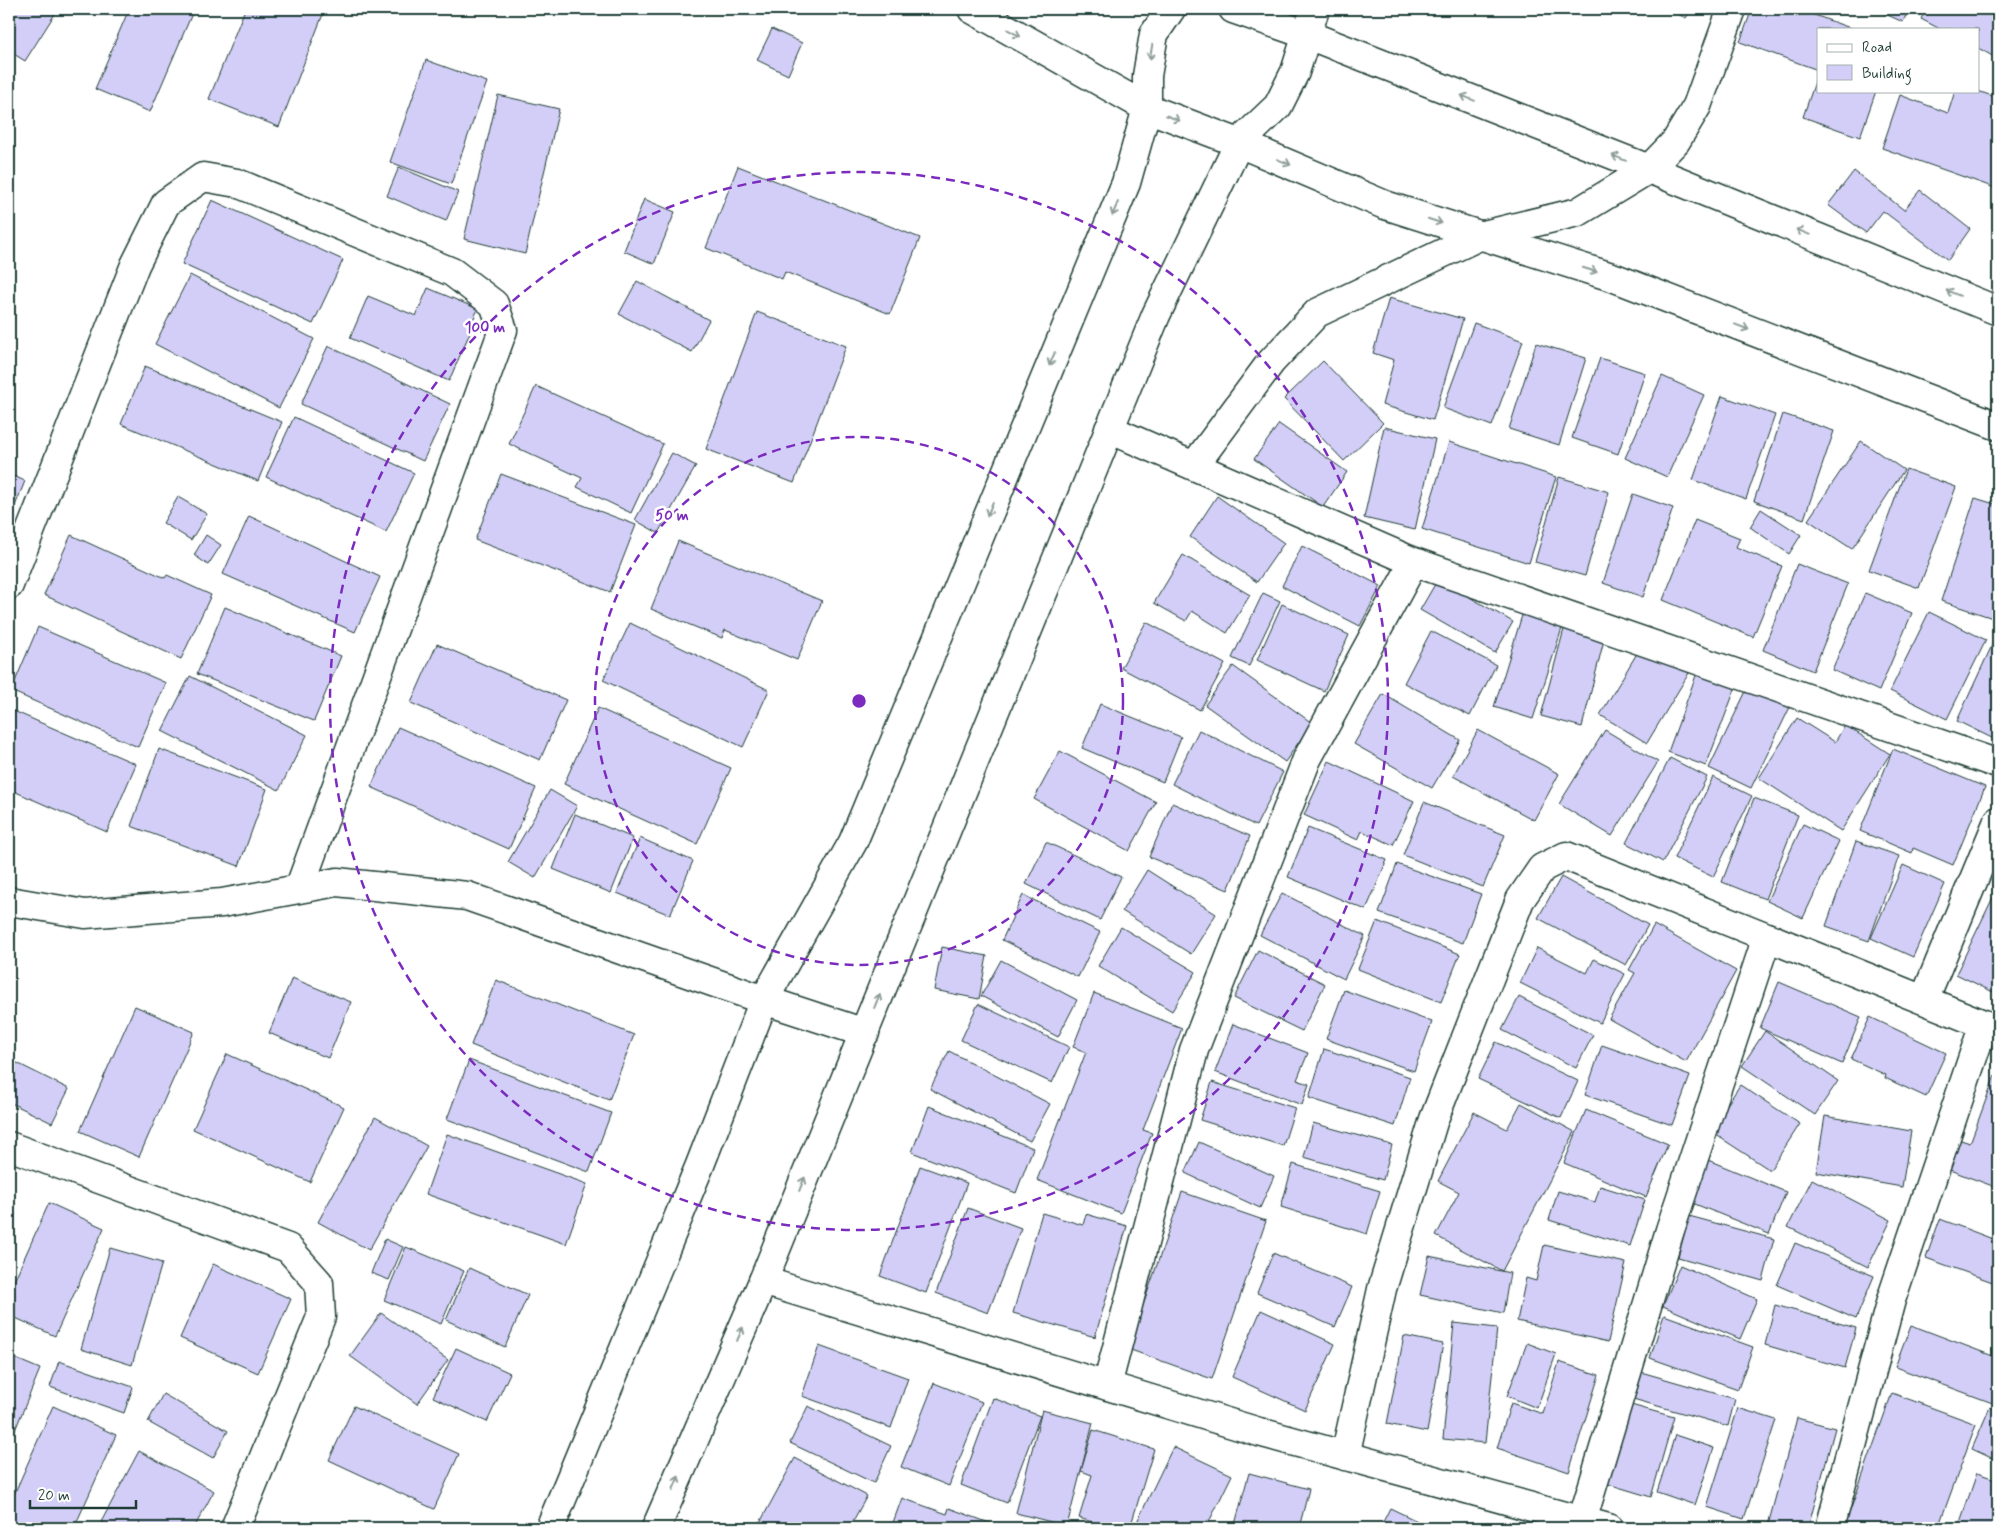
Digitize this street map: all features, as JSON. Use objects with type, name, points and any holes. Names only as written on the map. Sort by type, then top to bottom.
[{"type":"street","points":[[972,9],[1147,108],[1239,143],[1385,205],[1615,278],[1998,426]]},
{"type":"street","points":[[550,1528],[700,1165],[764,1000],[853,842],[1126,183],[1147,108],[1147,76],[1154,34],[1170,9]]},
{"type":"street","points":[[1233,9],[1308,35],[1998,311]]},
{"type":"street","points":[[656,1528],[762,1281],[1156,315],[1239,143],[1278,106],[1295,72],[1315,9]]},
{"type":"street","points":[[1194,466],[1271,362],[1317,313],[1480,236],[1578,212],[1649,170],[1676,141],[1697,106],[1732,9]]},
{"type":"street","points":[[9,585],[135,265],[166,203],[203,178],[237,183],[452,272],[494,304],[503,330],[299,889]]},
{"type":"street","points":[[1109,429],[1414,562],[1998,764]]},
{"type":"street","points":[[1107,1386],[1194,1050],[1308,759],[1414,562]]},
{"type":"street","points":[[1924,1000],[1998,820]]},
{"type":"street","points":[[1345,1456],[1382,1289],[1434,1119],[1520,900],[1542,868],[1566,856],[1991,1027],[1891,1300],[1830,1528]]},
{"type":"street","points":[[9,901],[85,914],[222,903],[337,882],[467,896],[864,1033]]},
{"type":"street","points":[[1582,1521],[1670,1230],[1768,937]]},
{"type":"street","points":[[9,1146],[288,1248],[319,1283],[321,1317],[235,1528]]},
{"type":"street","points":[[762,1281],[1345,1456],[1608,1528]]},
{"type":"building","points":[[14,9],[58,9],[25,61],[9,51],[9,17]]},
{"type":"building","points":[[129,9],[194,9],[150,112],[95,89]]},
{"type":"building","points":[[245,9],[325,9],[279,127],[209,99]]},
{"type":"building","points":[[1667,9],[1691,9],[1686,18]]},
{"type":"building","points":[[1752,9],[1798,9],[1850,28],[1817,28],[1817,70],[1740,42]]},
{"type":"building","points":[[1874,9],[1909,9],[1903,22]]},
{"type":"building","points":[[1926,9],[1998,9],[1998,59],[1980,49],[1980,28],[1938,28],[1921,19]]},
{"type":"building","points":[[772,29],[802,43],[788,75],[757,60]]},
{"type":"building","points":[[426,60],[487,82],[451,184],[390,162]]},
{"type":"building","points":[[1817,76],[1817,92],[1876,92],[1860,137],[1803,117]]},
{"type":"building","points":[[1955,92],[1980,92],[1998,98],[1998,189],[1882,148],[1900,95],[1948,113]]},
{"type":"building","points":[[498,95],[559,109],[525,254],[464,239]]},
{"type":"building","points":[[738,166],[920,238],[890,314],[785,272],[782,279],[706,248]]},
{"type":"building","points":[[399,167],[458,192],[446,221],[387,196]]},
{"type":"building","points":[[1854,171],[1904,210],[1920,190],[1970,229],[1948,260],[1883,211],[1866,233],[1828,205]]},
{"type":"building","points":[[644,199],[675,212],[654,264],[624,251]]},
{"type":"building","points":[[212,200],[343,260],[313,324],[182,264]]},
{"type":"building","points":[[190,275],[314,339],[279,408],[155,344]]},
{"type":"building","points":[[637,281],[709,320],[692,352],[619,314]]},
{"type":"building","points":[[428,288],[478,309],[449,381],[350,338],[368,296],[416,316]]},
{"type":"building","points":[[1389,298],[1463,319],[1433,420],[1382,405],[1394,360],[1373,353]]},
{"type":"building","points":[[757,312],[846,346],[794,483],[706,449]]},
{"type":"building","points":[[1474,323],[1523,341],[1492,426],[1443,408]]},
{"type":"building","points":[[1536,343],[1586,358],[1559,445],[1509,429]]},
{"type":"building","points":[[328,346],[450,404],[423,461],[301,404]]},
{"type":"building","points":[[1600,358],[1645,373],[1618,454],[1572,438]]},
{"type":"building","points":[[1323,361],[1383,423],[1344,461],[1284,399]]},
{"type":"building","points":[[145,366],[282,422],[258,481],[121,424]]},
{"type":"building","points":[[1662,376],[1704,395],[1667,477],[1625,458]]},
{"type":"building","points":[[536,386],[663,444],[631,513],[577,487],[582,478],[509,444]]},
{"type":"building","points":[[1722,396],[1775,415],[1746,499],[1693,480]]},
{"type":"building","points":[[1783,414],[1834,431],[1804,519],[1754,501]]},
{"type":"building","points":[[294,417],[414,473],[386,532],[266,477]]},
{"type":"building","points":[[1279,424],[1347,472],[1323,507],[1254,459]]},
{"type":"building","points":[[1384,427],[1435,439],[1415,530],[1364,518]]},
{"type":"building","points":[[1861,441],[1904,470],[1852,549],[1808,520]]},
{"type":"building","points":[[1449,442],[1556,477],[1529,563],[1422,529]]},
{"type":"building","points":[[672,453],[696,466],[658,533],[635,520]]},
{"type":"building","points":[[1906,469],[1956,487],[1919,588],[1869,570]]},
{"type":"building","points":[[9,474],[25,481],[9,521]]},
{"type":"building","points":[[501,474],[636,525],[610,592],[475,540]]},
{"type":"building","points":[[1559,477],[1609,492],[1585,576],[1535,562]]},
{"type":"building","points":[[1633,494],[1673,508],[1643,597],[1603,583]]},
{"type":"building","points":[[1217,496],[1284,543],[1257,582],[1190,537]]},
{"type":"building","points":[[178,497],[207,514],[191,540],[163,523]]},
{"type":"building","points":[[1975,498],[1998,505],[1998,612],[1996,619],[1941,601]]},
{"type":"building","points":[[1761,509],[1801,535],[1789,554],[1750,527]]},
{"type":"building","points":[[249,516],[380,577],[355,632],[223,574]]},
{"type":"building","points":[[1695,520],[1740,538],[1736,547],[1782,566],[1753,637],[1663,600]]},
{"type":"building","points":[[71,535],[165,578],[167,575],[211,595],[181,659],[44,595]]},
{"type":"building","points":[[206,535],[221,545],[208,565],[194,555]]},
{"type":"building","points":[[678,541],[822,601],[797,660],[725,630],[722,638],[651,609]]},
{"type":"building","points":[[1302,546],[1381,586],[1360,626],[1282,586]]},
{"type":"building","points":[[1183,555],[1250,595],[1227,633],[1192,611],[1186,621],[1154,603]]},
{"type":"building","points":[[1797,564],[1848,584],[1813,671],[1763,650]]},
{"type":"building","points":[[1438,579],[1513,622],[1495,653],[1420,610]]},
{"type":"building","points":[[1263,593],[1280,601],[1249,666],[1232,658]]},
{"type":"building","points":[[1865,593],[1912,613],[1879,691],[1832,670]]},
{"type":"building","points":[[1282,604],[1349,635],[1324,691],[1257,660]]},
{"type":"building","points":[[225,607],[341,656],[314,721],[197,674]]},
{"type":"building","points":[[1523,612],[1563,625],[1533,719],[1494,707]]},
{"type":"building","points":[[1929,612],[1986,640],[1947,719],[1890,691]]},
{"type":"building","points":[[1146,622],[1225,664],[1200,710],[1121,668]]},
{"type":"building","points":[[630,623],[769,690],[743,747],[603,680]]},
{"type":"building","points":[[38,627],[166,683],[138,747],[11,691]]},
{"type":"building","points":[[1564,629],[1604,640],[1582,727],[1541,716]]},
{"type":"building","points":[[1431,631],[1496,665],[1470,716],[1404,683]]},
{"type":"building","points":[[1993,643],[1998,646],[1998,741],[1957,721]]},
{"type":"building","points":[[437,644],[566,700],[540,760],[411,703]]},
{"type":"building","points":[[1642,645],[1689,673],[1647,743],[1600,715]]},
{"type":"building","points":[[1233,666],[1312,723],[1285,762],[1205,705]]},
{"type":"building","points":[[1698,670],[1737,684],[1706,766],[1668,752]]},
{"type":"building","points":[[190,676],[307,735],[279,790],[162,731]]},
{"type":"building","points":[[1748,687],[1790,707],[1751,788],[1709,768]]},
{"type":"building","points":[[1383,694],[1460,740],[1432,788],[1354,744]]},
{"type":"building","points":[[1100,704],[1181,737],[1163,782],[1082,748]]},
{"type":"building","points":[[598,708],[731,768],[697,844],[564,784]]},
{"type":"building","points":[[9,709],[136,764],[107,832],[9,789]]},
{"type":"building","points":[[1797,718],[1835,742],[1845,725],[1890,754],[1841,831],[1759,778]]},
{"type":"building","points":[[398,727],[536,788],[509,849],[371,787]]},
{"type":"building","points":[[1199,730],[1283,772],[1256,826],[1172,784]]},
{"type":"building","points":[[1478,730],[1559,774],[1534,820],[1453,776]]},
{"type":"building","points":[[1605,730],[1658,762],[1612,836],[1559,804]]},
{"type":"building","points":[[159,749],[267,789],[239,866],[131,826]]},
{"type":"building","points":[[1893,749],[1985,787],[1953,865],[1913,848],[1912,853],[1860,831]]},
{"type":"building","points":[[1060,751],[1156,802],[1129,851],[1034,799]]},
{"type":"building","points":[[1670,758],[1707,777],[1663,862],[1626,843]]},
{"type":"building","points":[[1329,761],[1414,801],[1393,845],[1362,831],[1358,840],[1304,815]]},
{"type":"building","points":[[1713,777],[1752,796],[1713,877],[1674,858]]},
{"type":"building","points":[[550,790],[577,806],[535,878],[508,862]]},
{"type":"building","points":[[1754,798],[1798,815],[1765,899],[1722,882]]},
{"type":"building","points":[[1424,802],[1505,835],[1483,887],[1403,855]]},
{"type":"building","points":[[1172,803],[1250,836],[1228,890],[1149,857]]},
{"type":"building","points":[[575,814],[633,838],[611,893],[553,869]]},
{"type":"building","points":[[1803,824],[1839,841],[1803,918],[1767,901]]},
{"type":"building","points":[[1308,828],[1387,860],[1366,910],[1288,877]]},
{"type":"building","points":[[640,838],[693,861],[670,915],[617,893]]},
{"type":"building","points":[[1856,841],[1899,856],[1869,941],[1826,926]]},
{"type":"building","points":[[1046,842],[1121,877],[1100,920],[1026,884]]},
{"type":"building","points":[[1397,864],[1481,894],[1463,943],[1379,913]]},
{"type":"building","points":[[1903,865],[1945,884],[1913,957],[1871,938]]},
{"type":"building","points":[[1147,870],[1216,914],[1191,954],[1122,911]]},
{"type":"building","points":[[1561,877],[1648,925],[1626,965],[1538,918]]},
{"type":"building","points":[[1998,887],[1998,981],[1993,992],[1956,974]]},
{"type":"building","points":[[1282,893],[1365,936],[1344,979],[1260,935]]},
{"type":"building","points":[[1023,895],[1100,932],[1078,977],[1002,940]]},
{"type":"building","points":[[1377,921],[1460,954],[1441,1002],[1358,969]]},
{"type":"building","points":[[1654,925],[1736,971],[1686,1062],[1609,1019],[1635,973],[1629,970]]},
{"type":"building","points":[[1121,927],[1196,972],[1172,1011],[1098,966]]},
{"type":"building","points":[[942,947],[987,956],[979,999],[934,990]]},
{"type":"building","points":[[1537,948],[1587,973],[1594,959],[1625,974],[1600,1023],[1520,983]]},
{"type":"building","points":[[1258,950],[1325,984],[1302,1031],[1234,998]]},
{"type":"building","points":[[1001,960],[1077,1000],[1058,1037],[981,996]]},
{"type":"building","points":[[292,978],[351,1002],[328,1058],[269,1033]]},
{"type":"building","points":[[496,980],[634,1035],[609,1100],[471,1045]]},
{"type":"building","points":[[1779,982],[1861,1017],[1842,1064],[1760,1028]]},
{"type":"building","points":[[1344,990],[1432,1022],[1414,1071],[1326,1039]]},
{"type":"building","points":[[1094,993],[1182,1028],[1143,1130],[1152,1133],[1121,1213],[1037,1180],[1086,1052],[1073,1047]]},
{"type":"building","points":[[1519,997],[1593,1035],[1576,1068],[1502,1030]]},
{"type":"building","points":[[978,1004],[1069,1047],[1052,1083],[961,1040]]},
{"type":"building","points":[[135,1006],[194,1032],[139,1157],[80,1131]]},
{"type":"building","points":[[1870,1017],[1946,1053],[1926,1097],[1885,1078],[1886,1075],[1851,1059]]},
{"type":"building","points":[[1233,1024],[1308,1053],[1297,1080],[1309,1084],[1302,1105],[1215,1072]]},
{"type":"building","points":[[1765,1031],[1838,1081],[1815,1115],[1742,1066]]},
{"type":"building","points":[[1496,1042],[1578,1081],[1561,1118],[1478,1079]]},
{"type":"building","points":[[1602,1045],[1690,1076],[1672,1125],[1585,1095]]},
{"type":"building","points":[[1324,1049],[1410,1077],[1395,1126],[1309,1098]]},
{"type":"building","points":[[949,1051],[1050,1104],[1030,1141],[930,1089]]},
{"type":"building","points":[[227,1054],[344,1107],[310,1182],[193,1129]]},
{"type":"building","points":[[9,1059],[69,1089],[52,1123],[9,1102]]},
{"type":"building","points":[[469,1060],[611,1113],[589,1172],[447,1119]]},
{"type":"building","points":[[1995,1075],[1998,1076],[1998,1188],[1947,1169],[1958,1139],[1970,1143]]},
{"type":"building","points":[[1212,1082],[1295,1108],[1283,1146],[1200,1120]]},
{"type":"building","points":[[1740,1085],[1800,1124],[1770,1170],[1710,1131]]},
{"type":"building","points":[[1521,1103],[1575,1132],[1502,1271],[1436,1236],[1459,1192],[1438,1181],[1474,1112],[1507,1129]]},
{"type":"building","points":[[929,1106],[1033,1148],[1016,1193],[912,1152]]},
{"type":"building","points":[[1586,1110],[1668,1144],[1646,1197],[1564,1163]]},
{"type":"building","points":[[1825,1116],[1911,1131],[1902,1187],[1816,1172]]},
{"type":"building","points":[[375,1117],[427,1146],[369,1250],[318,1222]]},
{"type":"building","points":[[1313,1123],[1392,1145],[1383,1180],[1304,1157]]},
{"type":"building","points":[[447,1134],[587,1184],[566,1244],[426,1194]]},
{"type":"building","points":[[1199,1142],[1274,1176],[1260,1208],[1185,1173]]},
{"type":"building","points":[[1703,1158],[1786,1192],[1769,1234],[1685,1200]]},
{"type":"building","points":[[1293,1164],[1380,1191],[1367,1234],[1281,1207]]},
{"type":"building","points":[[920,1166],[967,1183],[926,1293],[880,1276]]},
{"type":"building","points":[[1812,1179],[1891,1220],[1868,1267],[1788,1227]]},
{"type":"building","points":[[1600,1186],[1645,1200],[1630,1246],[1549,1220],[1558,1191],[1595,1202]]},
{"type":"building","points":[[1182,1192],[1266,1221],[1212,1379],[1128,1349]]},
{"type":"building","points":[[49,1203],[104,1228],[55,1336],[9,1315],[9,1292]]},
{"type":"building","points":[[968,1208],[1021,1228],[988,1313],[936,1293]]},
{"type":"building","points":[[1042,1213],[1083,1225],[1086,1214],[1127,1226],[1095,1337],[1013,1313]]},
{"type":"building","points":[[1689,1216],[1774,1239],[1763,1281],[1678,1257]]},
{"type":"building","points":[[1940,1219],[1998,1241],[1998,1284],[1926,1258]]},
{"type":"building","points":[[385,1239],[403,1247],[389,1280],[371,1273]]},
{"type":"building","points":[[1795,1243],[1874,1276],[1856,1319],[1777,1285]]},
{"type":"building","points":[[1544,1245],[1626,1263],[1608,1342],[1517,1321],[1526,1278],[1536,1281]]},
{"type":"building","points":[[406,1247],[464,1271],[441,1324],[384,1300]]},
{"type":"building","points":[[110,1248],[162,1263],[132,1365],[81,1349]]},
{"type":"building","points":[[1273,1253],[1352,1287],[1335,1327],[1257,1293]]},
{"type":"building","points":[[1429,1256],[1510,1273],[1503,1313],[1420,1295]]},
{"type":"building","points":[[213,1264],[291,1299],[258,1373],[180,1338]]},
{"type":"building","points":[[1680,1265],[1757,1299],[1740,1339],[1663,1306]]},
{"type":"building","points":[[469,1268],[528,1295],[505,1347],[446,1320]]},
{"type":"building","points":[[1775,1305],[1856,1328],[1845,1368],[1765,1345]]},
{"type":"building","points":[[1261,1310],[1335,1344],[1305,1410],[1232,1377]]},
{"type":"building","points":[[381,1313],[448,1360],[417,1404],[350,1356]]},
{"type":"building","points":[[1664,1315],[1753,1347],[1738,1389],[1650,1358]]},
{"type":"building","points":[[1454,1323],[1497,1328],[1485,1443],[1443,1439]]},
{"type":"building","points":[[1911,1325],[1998,1358],[1998,1405],[1895,1367]]},
{"type":"building","points":[[1404,1336],[1443,1344],[1427,1432],[1387,1424]]},
{"type":"building","points":[[1527,1343],[1556,1354],[1537,1408],[1507,1396]]},
{"type":"building","points":[[819,1346],[908,1378],[891,1428],[802,1396]]},
{"type":"building","points":[[456,1348],[510,1373],[487,1422],[433,1397]]},
{"type":"building","points":[[9,1356],[40,1369],[9,1445]]},
{"type":"building","points":[[59,1361],[133,1387],[124,1413],[50,1387]]},
{"type":"building","points":[[1559,1362],[1599,1375],[1569,1472],[1497,1448],[1511,1403],[1543,1414]]},
{"type":"building","points":[[1634,1370],[1735,1399],[1728,1426],[1626,1397]]},
{"type":"building","points":[[934,1383],[982,1402],[949,1486],[901,1467]]},
{"type":"building","points":[[1892,1393],[1976,1424],[1938,1528],[1844,1528]]},
{"type":"building","points":[[163,1394],[228,1431],[213,1458],[148,1422]]},
{"type":"building","points":[[993,1398],[1040,1416],[1007,1503],[961,1485]]},
{"type":"building","points":[[1631,1405],[1674,1417],[1651,1497],[1608,1484]]},
{"type":"building","points":[[53,1406],[116,1435],[74,1528],[9,1528],[9,1506]]},
{"type":"building","points":[[354,1406],[459,1454],[434,1509],[329,1460]]},
{"type":"building","points":[[808,1406],[891,1446],[874,1483],[790,1443]]},
{"type":"building","points":[[1990,1407],[1998,1411],[1998,1461],[1972,1449]]},
{"type":"building","points":[[1738,1408],[1776,1420],[1744,1519],[1707,1507]]},
{"type":"building","points":[[1042,1410],[1093,1423],[1067,1526],[1016,1513]]},
{"type":"building","points":[[1797,1418],[1835,1428],[1808,1528],[1779,1528],[1768,1525]]},
{"type":"building","points":[[1093,1430],[1154,1449],[1130,1528],[1112,1528],[1079,1518],[1092,1475],[1081,1471]]},
{"type":"building","points":[[1675,1435],[1714,1448],[1695,1505],[1657,1492]]},
{"type":"building","points":[[1173,1447],[1232,1475],[1206,1528],[1134,1528]]},
{"type":"building","points":[[139,1451],[214,1491],[194,1528],[112,1528],[101,1522]]},
{"type":"building","points":[[795,1458],[867,1496],[849,1528],[757,1528]]},
{"type":"building","points":[[1249,1473],[1309,1489],[1299,1528],[1234,1528]]},
{"type":"building","points":[[1977,1473],[1998,1480],[1998,1528],[1958,1528]]},
{"type":"building","points":[[902,1498],[947,1514],[949,1508],[1003,1528],[891,1528]]},
{"type":"building","points":[[1390,1508],[1432,1528],[1380,1528]]},
{"type":"building","points":[[1319,1523],[1341,1528],[1318,1528]]},
{"type":"building","points":[[1446,1523],[1460,1528],[1444,1528]]}]
